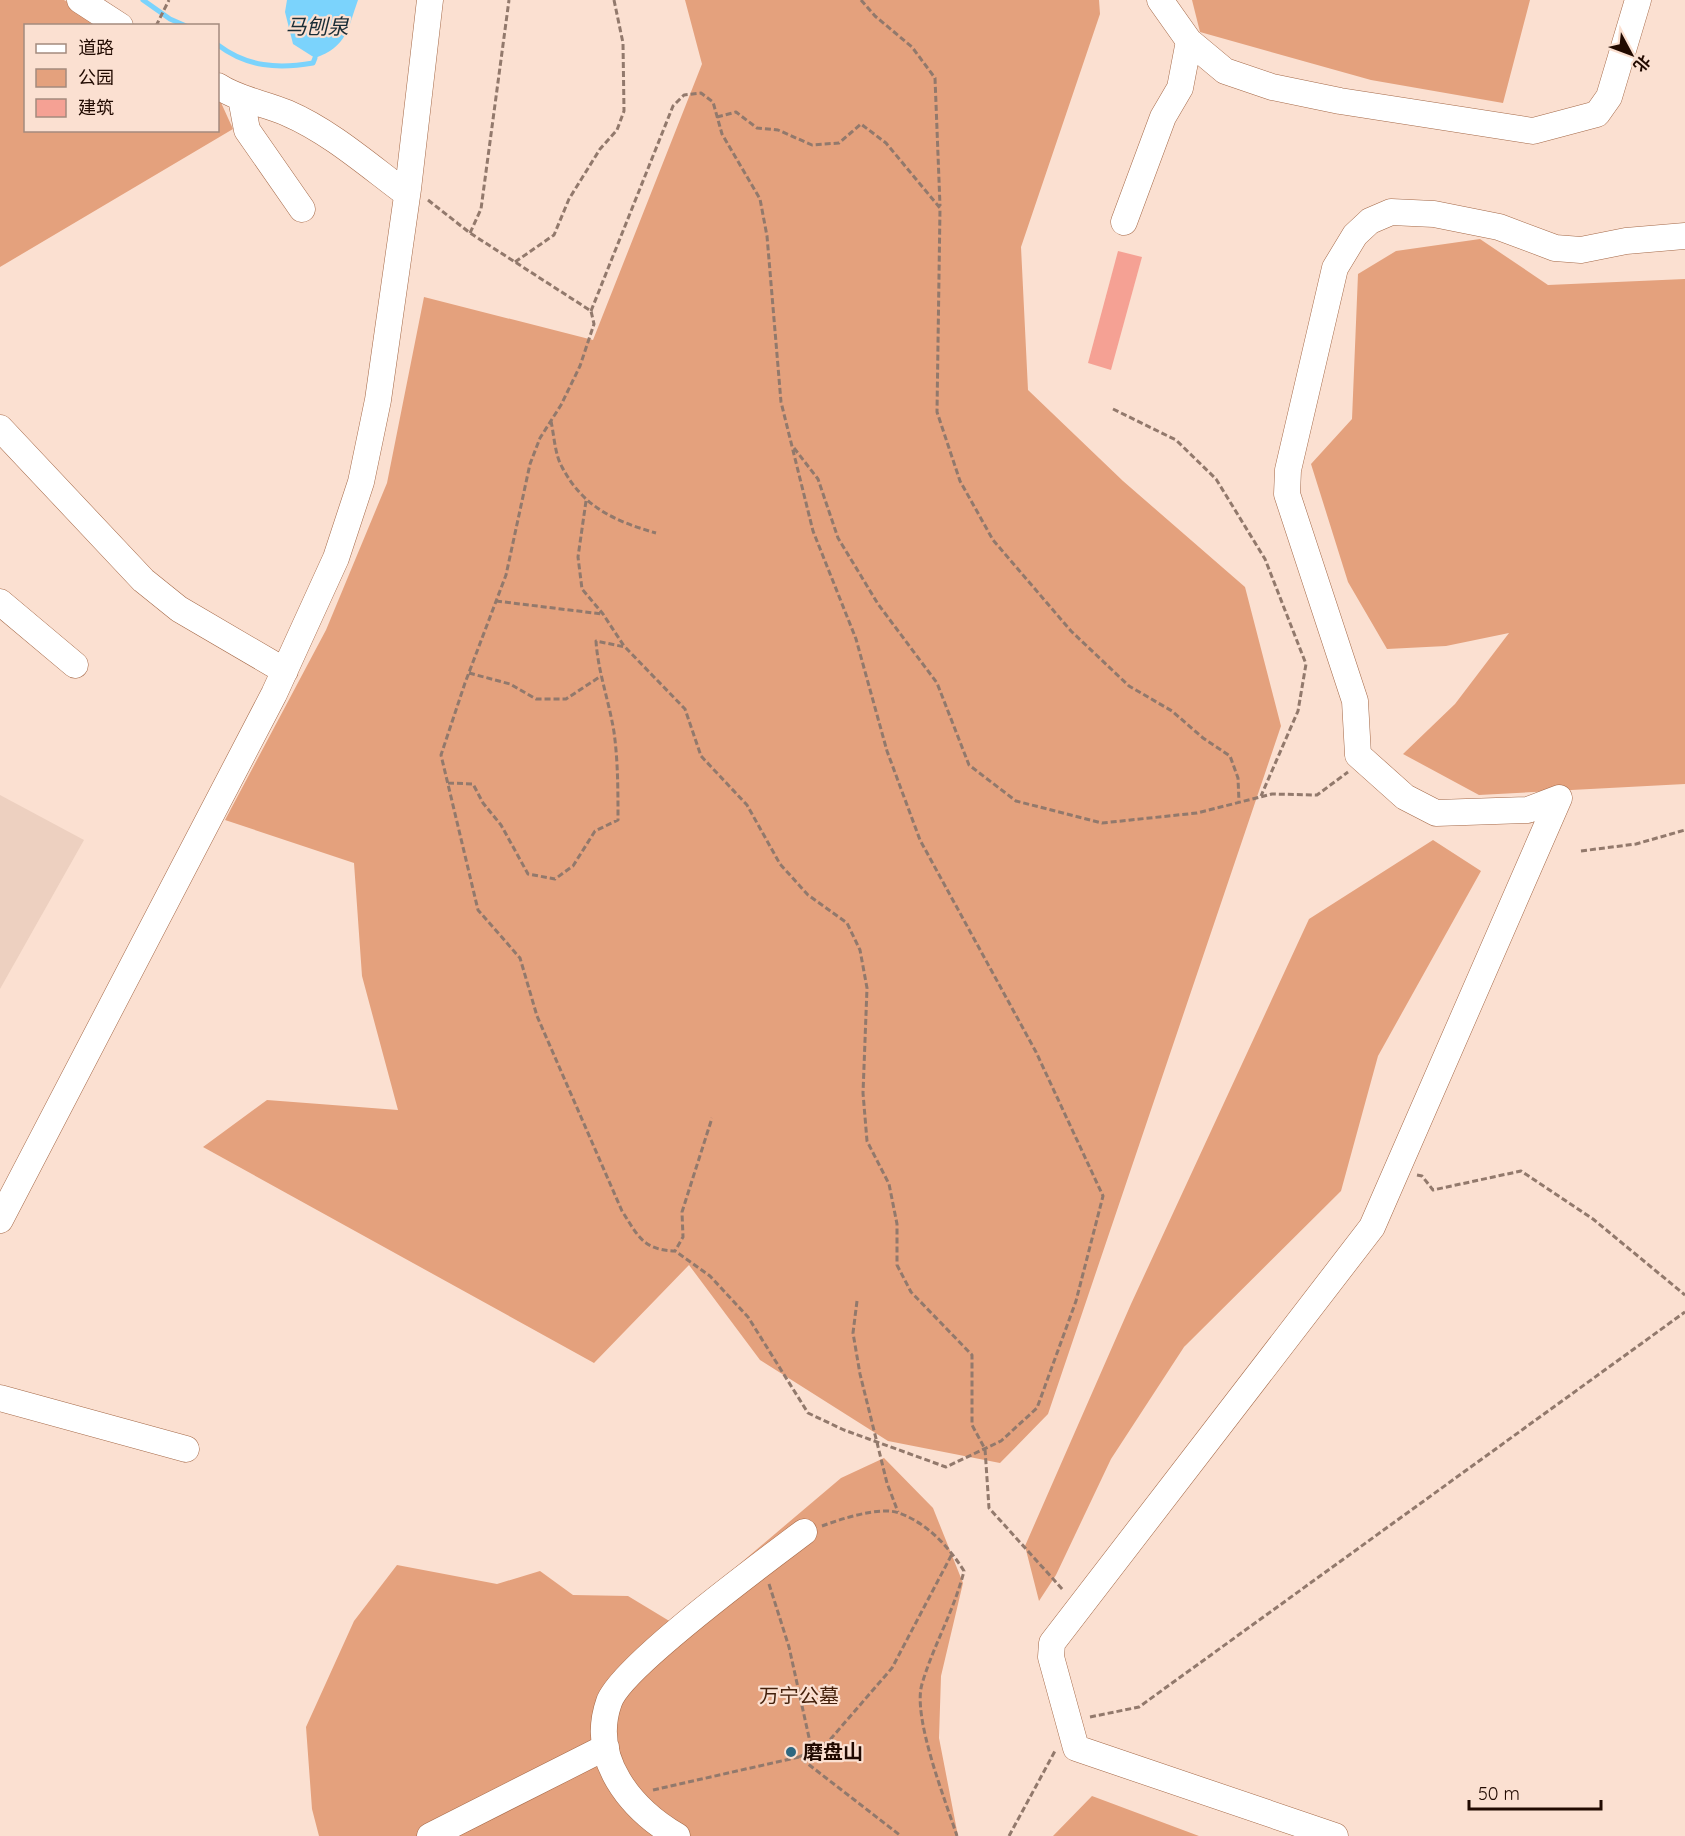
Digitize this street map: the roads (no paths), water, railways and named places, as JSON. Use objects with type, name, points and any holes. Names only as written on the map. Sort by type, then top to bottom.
[{"type":"street","points":[[80,0],[117,24]]},
{"type":"street","points":[[0,1220],[142,953],[285,671],[336,558],[362,482],[378,400],[407,194],[430,0]]},
{"type":"street","points":[[1161,0],[1189,41],[1226,71],[1272,87],[1340,101],[1533,131],[1597,114],[1609,97],[1638,0]]},
{"type":"street","points":[[1124,222],[1163,117],[1180,88],[1189,41]]},
{"type":"street","points":[[219,87],[241,98],[288,113],[320,131],[407,194]]},
{"type":"street","points":[[241,98],[248,129],[302,209]]},
{"type":"street","points":[[1335,1836],[1076,1748],[1051,1657],[1052,1644],[1079,1607],[1372,1227],[1559,798],[1528,810],[1436,813],[1406,797],[1358,755],[1354,701],[1287,494],[1288,470],[1335,268],[1355,235],[1370,221],[1391,212],[1434,214],[1499,227],[1555,248],[1581,250],[1626,241],[1685,236]]},
{"type":"street","points":[[0,428],[143,580],[179,609],[285,671]]},
{"type":"street","points":[[0,602],[75,665]]},
{"type":"street","points":[[0,1398],[186,1449]]},
{"type":"street","points":[[677,1836],[663,1828],[628,1796],[611,1770],[604,1736],[609,1700],[634,1670],[804,1532]]},
{"type":"street","points":[[430,1836],[606,1747]]},
{"type":"water","name":"马刨泉","points":[[287,0],[358,0],[345,35],[340,42],[334,48],[315,58],[293,44],[285,12]]},
{"type":"waterway","points":[[143,0],[170,19],[181,24]]},
{"type":"waterway","points":[[219,46],[240,58],[275,66],[313,63],[315,58]]},
{"type":"place","name":"磨盘山","points":[[791,1752]]},
{"type":"park label","name":"万宁公墓","points":[[799,1696]]}]
